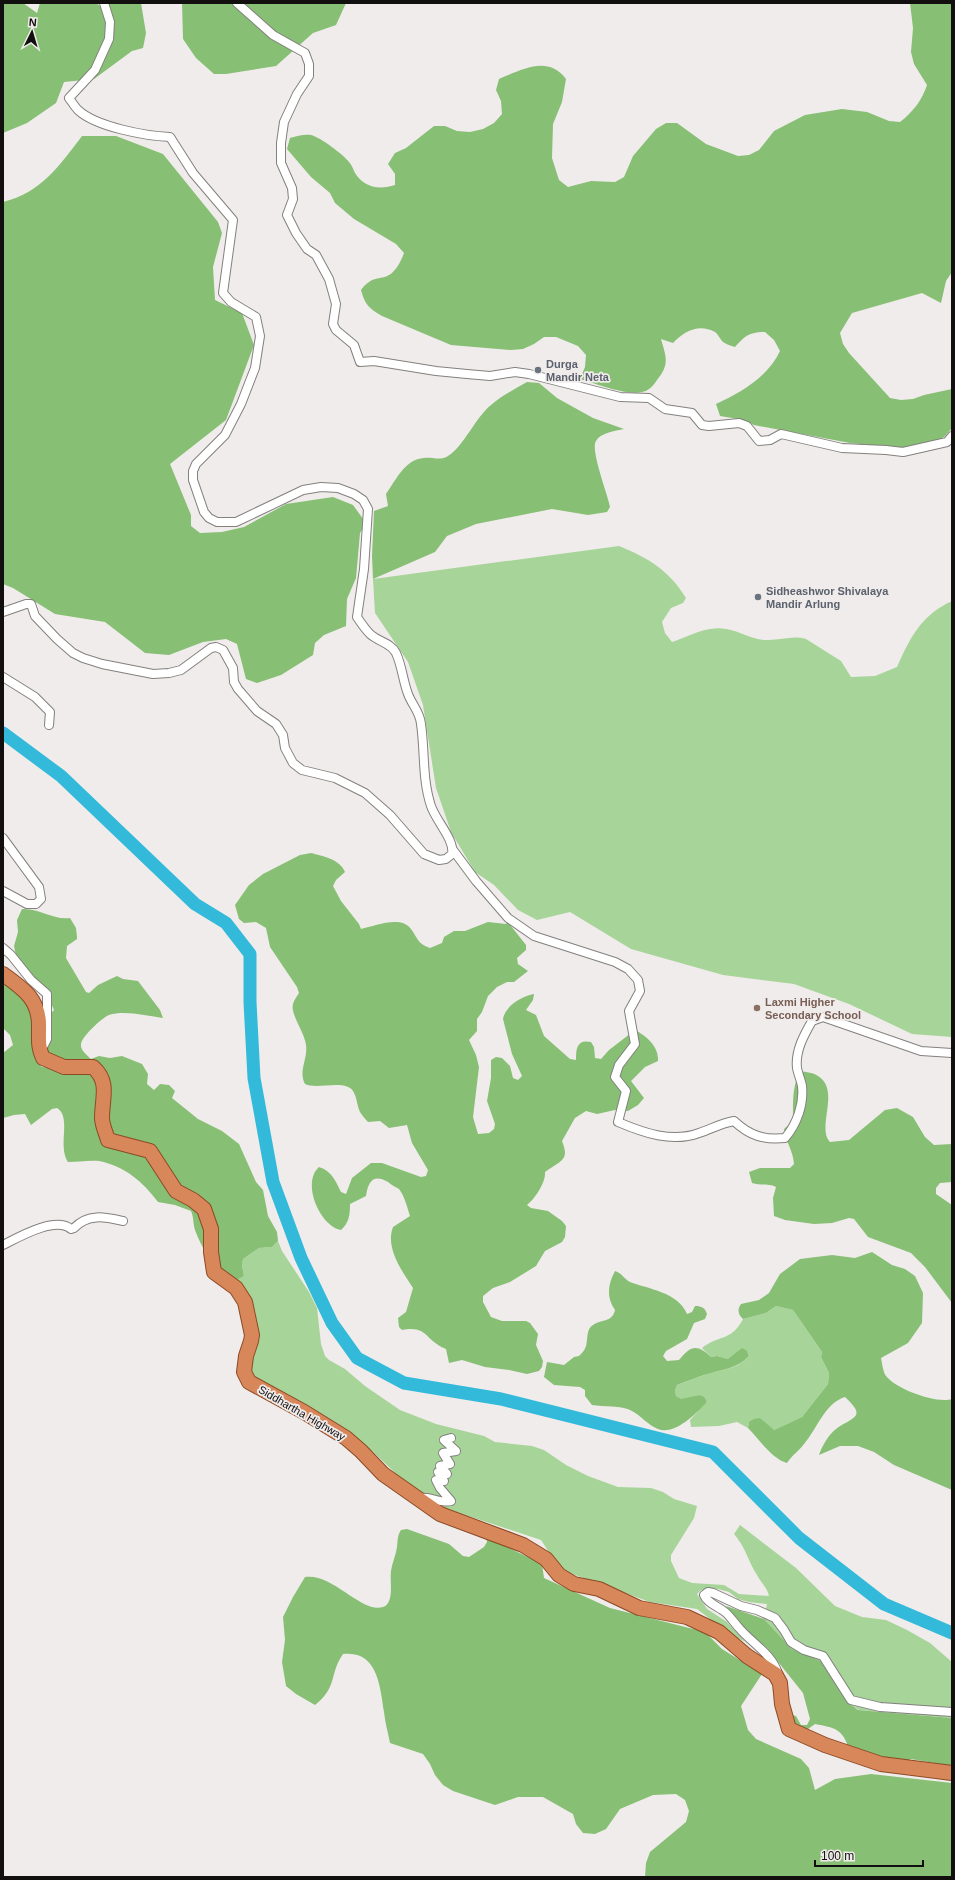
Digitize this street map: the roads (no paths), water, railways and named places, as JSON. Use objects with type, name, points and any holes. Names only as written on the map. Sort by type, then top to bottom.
[{"type":"highway","points":[[3,974],[34,1000],[39,1017],[38,1050],[40,1054]]},
{"type":"highway","name":"Siddhartha Highway","points":[[40,1054],[43,1058],[64,1067],[93,1067],[100,1074],[104,1089],[102,1120],[108,1140],[150,1151],[176,1191],[193,1200],[204,1209],[211,1229],[211,1252],[214,1272],[236,1288],[245,1302],[252,1335],[246,1356],[244,1372],[249,1382],[304,1412],[340,1434],[361,1451],[383,1474],[440,1514],[523,1544],[546,1558],[559,1575],[574,1584],[599,1589],[639,1608],[687,1617],[719,1632],[747,1656],[774,1674],[780,1683]]},
{"type":"highway","points":[[780,1683],[782,1704],[789,1729],[825,1745],[881,1764],[952,1774]]},
{"type":"street","points":[[104,3],[110,22],[109,39],[95,70],[69,98],[79,111],[95,120],[121,129],[170,137],[193,173],[233,220],[223,293],[231,302],[256,317],[260,336],[255,368],[241,404],[225,435],[196,464],[193,471],[193,480],[204,512],[209,518],[217,522],[236,522],[302,490],[321,487],[338,488],[354,494],[363,500],[368,509],[364,569],[357,617],[370,634],[393,647],[397,655],[408,696],[418,711],[421,723],[426,778],[431,806],[442,829],[451,841],[453,850],[476,881],[508,918],[528,932],[548,942],[615,962],[628,969],[638,980],[640,991],[629,1010],[635,1044],[619,1065],[615,1077],[626,1091],[618,1122],[634,1129],[674,1138],[698,1134],[734,1121],[743,1129],[757,1137],[770,1139],[785,1138],[793,1129],[802,1099],[802,1085],[797,1068],[798,1054],[803,1037],[812,1021],[823,1018],[921,1051],[952,1053]]},
{"type":"street","points":[[237,3],[273,35],[305,53],[309,64],[309,76],[296,94],[284,122],[281,143],[281,163],[293,199],[287,216],[307,249],[316,255],[329,279],[336,304],[333,324],[336,330],[354,345],[360,362],[374,361],[436,371],[490,376],[515,372],[529,374],[620,397],[648,398],[665,409],[692,413],[702,424],[710,426],[739,423],[747,426],[759,441],[770,440],[781,434],[842,448],[903,452],[947,442],[952,436]]},
{"type":"street","points":[[3,612],[30,604],[35,616],[73,653],[102,664],[153,674],[169,673],[181,670],[211,648],[216,647],[222,650],[234,668],[234,682],[238,689],[262,715],[276,724],[283,735],[285,748],[293,763],[302,770],[335,778],[366,793],[390,815],[424,854],[439,860],[446,859],[452,854],[453,850]]},
{"type":"street","points":[[3,677],[35,697],[50,712],[49,725]]},
{"type":"street","points":[[3,838],[39,887],[41,900],[36,904],[27,904],[3,891]]},
{"type":"street","points":[[3,948],[11,955],[30,980],[47,994],[47,1039],[40,1054]]},
{"type":"street","points":[[3,1245],[25,1234],[48,1226],[67,1225],[71,1229],[91,1217],[123,1221]]},
{"type":"street","points":[[418,1499],[425,1498],[443,1504],[451,1501],[440,1488],[436,1480],[444,1481],[438,1474],[440,1472],[447,1474],[440,1466],[450,1464],[443,1453],[456,1451],[444,1440],[451,1438]]},
{"type":"street","points":[[780,1683],[777,1668],[761,1649],[740,1630],[726,1613],[705,1599],[704,1595],[708,1592],[713,1593],[741,1606],[757,1610],[775,1618],[791,1642],[804,1650],[823,1656],[851,1700],[880,1707],[952,1712]]},
{"type":"waterway","points":[[3,733],[61,776],[195,904],[226,923],[250,954],[250,1002],[254,1078],[273,1182],[301,1258],[332,1323],[357,1358],[404,1383],[501,1399],[713,1452],[799,1538],[884,1604],[952,1633]]},
{"type":"place","name":"Durga Mandir Neta","points":[[538,370]]},
{"type":"place","name":"Sidheashwor Shivalaya Mandir Arlung","points":[[758,597]]},
{"type":"place","name":"Laxmi Higher Secondary School","points":[[757,1008]]}]
